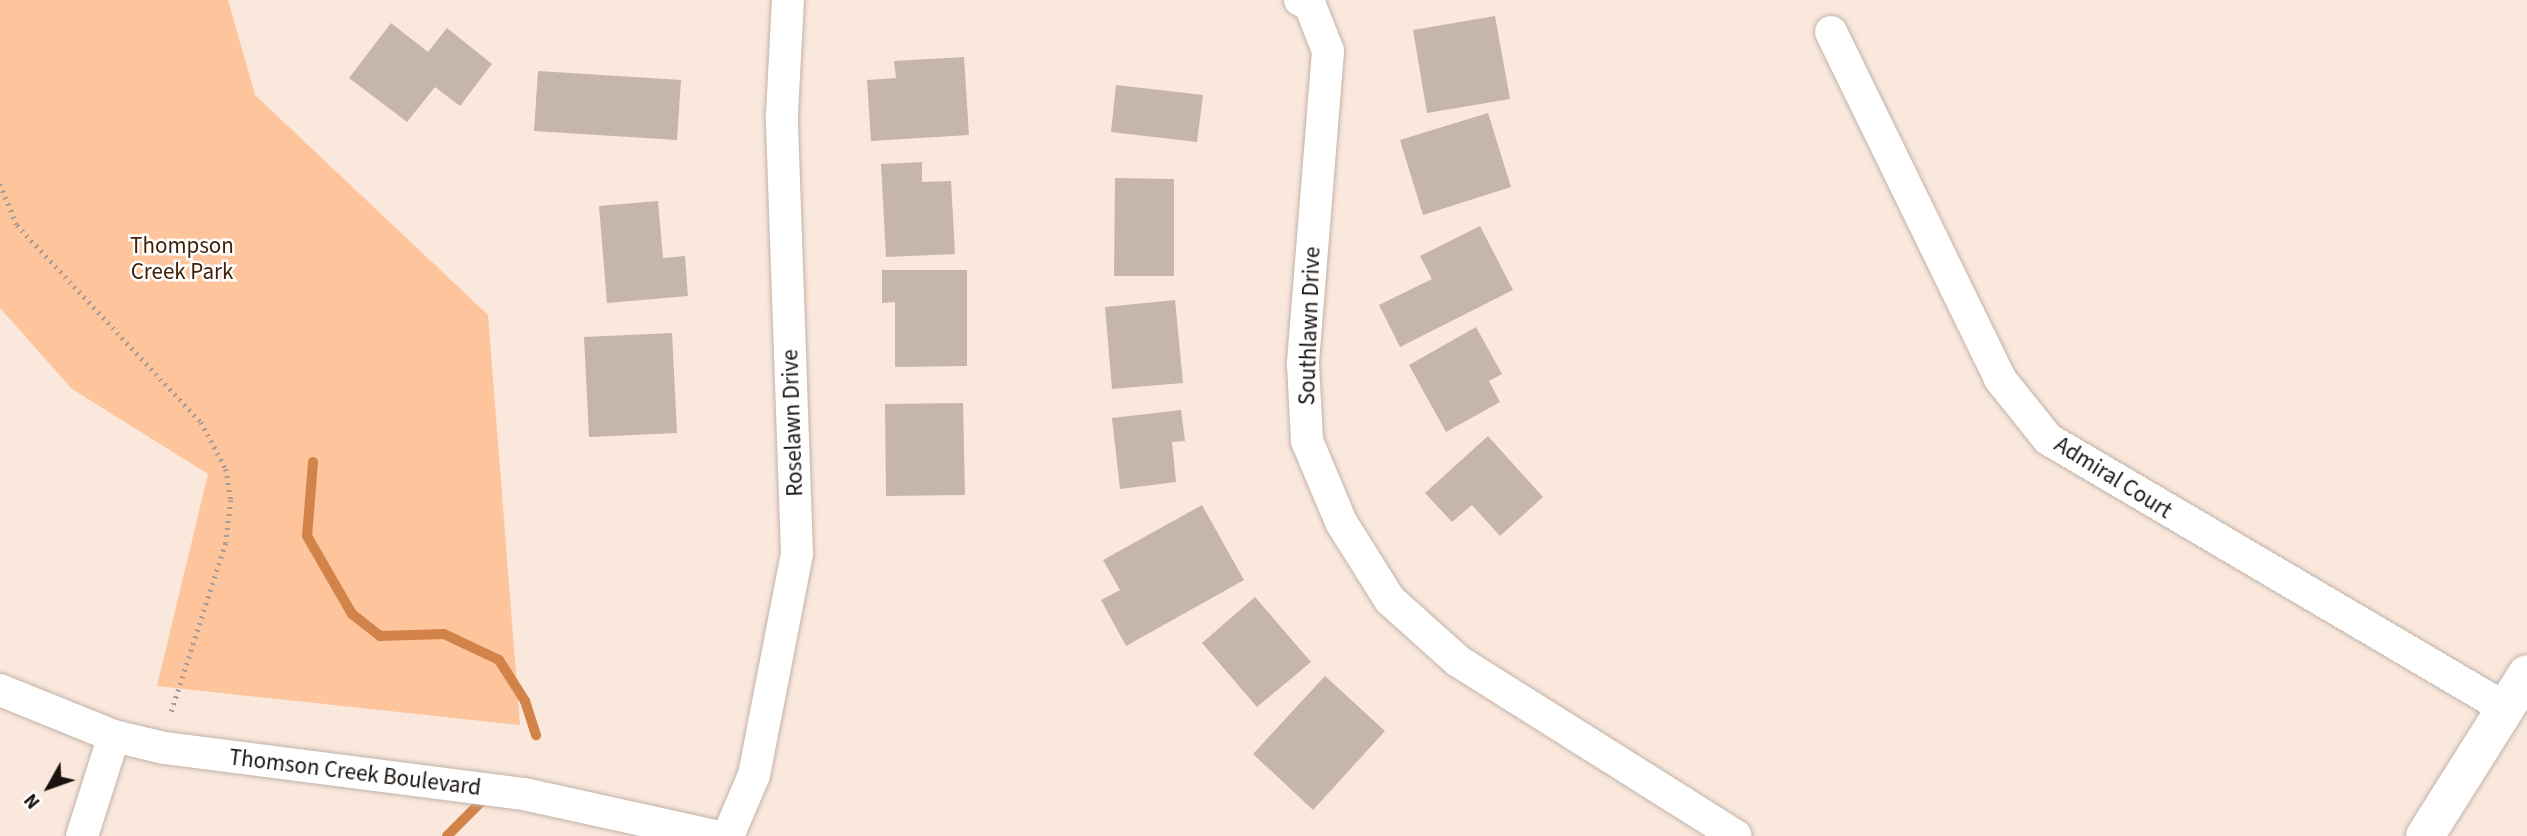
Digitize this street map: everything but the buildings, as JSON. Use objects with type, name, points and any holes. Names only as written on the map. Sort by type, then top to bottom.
[{"type":"street","name":"Roselawn Drive","points":[[727,836],[754,775],[797,554],[782,114],[788,0]]},
{"type":"street","name":"Southlawn Drive","points":[[1300,0],[1310,5],[1328,51],[1303,364],[1307,441],[1341,522],[1390,600],[1458,661],[1736,836]]},
{"type":"street","name":"Admiral Court","points":[[1831,32],[2000,379],[2048,439],[2505,708]]},
{"type":"street","points":[[2425,836],[2527,674]]},
{"type":"street","name":"Thomson Creek Boulevard","points":[[0,690],[114,736],[192,753],[524,794],[715,836]]},
{"type":"street","points":[[82,836],[114,736]]},
{"type":"path","points":[[0,184],[17,225],[201,422],[226,469],[231,500],[226,543],[171,712]]},
{"type":"green space","name":"Thompson Creek Park","points":[[0,0],[228,0],[255,95],[488,315],[520,725],[157,686],[208,474],[72,389],[0,308]]},
{"type":"waterway","points":[[313,462],[307,536],[352,614],[380,636],[444,634],[499,660],[525,701],[536,735]]},
{"type":"waterway","points":[[447,836],[485,798]]}]
